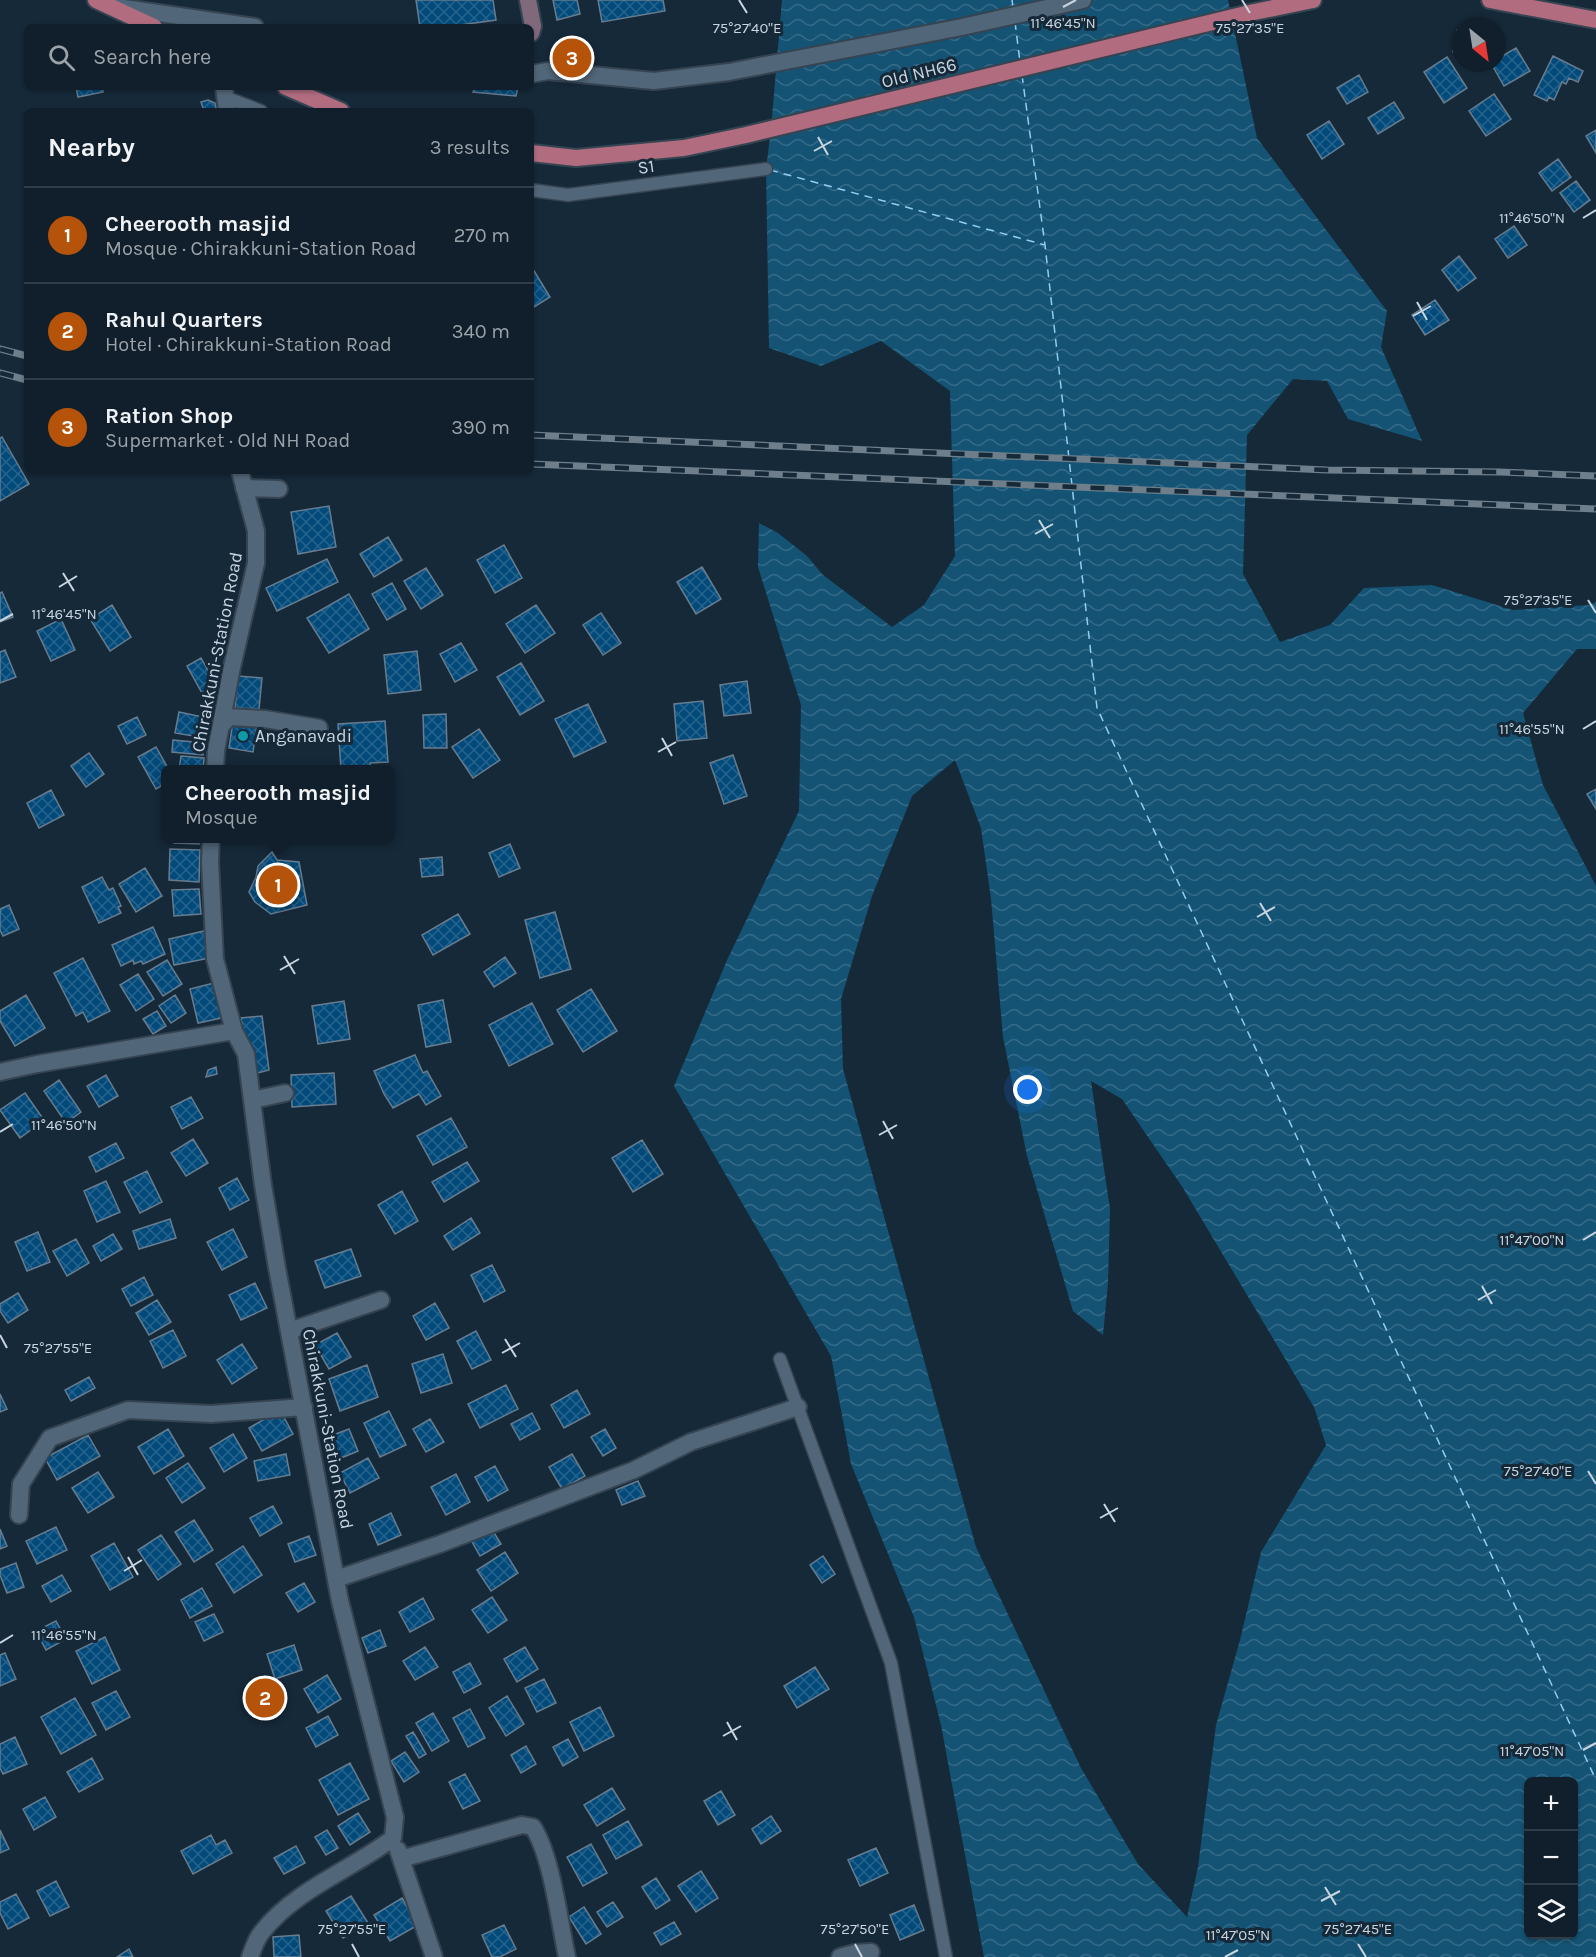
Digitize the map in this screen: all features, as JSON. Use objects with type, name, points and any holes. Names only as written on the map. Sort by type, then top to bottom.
[{"type":"main road","points":[[528,0],[533,24]]},
{"type":"main road","name":"Old NH66","points":[[534,153],[576,158],[684,148],[1254,12],[1313,0]]},
{"type":"main road","points":[[1490,0],[1596,20]]},
{"type":"main road","points":[[103,3],[148,24]]},
{"type":"main road","points":[[293,90],[334,108]]},
{"type":"street","points":[[534,73],[548,71],[654,81],[729,72],[962,27],[1083,0]]},
{"type":"street","points":[[103,3],[236,24]]},
{"type":"street","name":"Chirakkuni-Station Road","points":[[215,765],[221,726],[256,563],[256,531],[241,474]]},
{"type":"street","points":[[244,488],[279,489]]},
{"type":"street","points":[[221,726],[229,717],[265,719],[320,728]]},
{"type":"street","name":"Chirakkuni-Station Road","points":[[211,843],[215,959],[234,1030],[246,1054],[263,1185],[289,1331],[304,1407],[319,1450],[336,1579],[363,1696],[395,1817],[393,1838]]},
{"type":"street","points":[[0,1072],[234,1030]]},
{"type":"street","points":[[253,1100],[285,1093]]},
{"type":"street","points":[[289,1331],[381,1300]]},
{"type":"street","points":[[19,1515],[21,1484],[50,1438],[128,1410],[211,1414],[304,1407]]},
{"type":"street","points":[[336,1579],[441,1545],[634,1470],[692,1442],[798,1407]]},
{"type":"street","points":[[401,1859],[522,1825],[533,1827],[540,1838],[547,1864],[567,1957]]},
{"type":"street","points":[[250,1957],[260,1933],[282,1912],[307,1892],[393,1838],[434,1957]]},
{"type":"street","points":[[840,1957],[871,1952]]},
{"type":"lane","points":[[225,98],[253,108]]},
{"type":"lane","name":"S1","points":[[534,190],[568,195],[766,169]]},
{"type":"lane","points":[[780,1359],[891,1663],[946,1957]]},
{"type":"water","points":[[782,0],[1228,0],[1257,138],[1387,311],[1381,347],[1422,441],[1348,419],[1327,381],[1293,379],[1247,435],[1243,574],[1280,642],[1330,625],[1364,588],[1432,585],[1513,610],[1589,605],[1596,602],[1596,649],[1577,649],[1523,713],[1543,785],[1596,886],[1596,1957],[984,1957],[941,1725],[914,1617],[851,1464],[831,1356],[674,1086],[728,958],[799,811],[801,705],[758,567],[759,523],[778,533],[807,556],[823,575],[892,627],[924,605],[955,556],[950,391],[881,341],[821,366],[769,348],[766,169]],"holes":[[[955,760],[981,828],[991,899],[1003,1037],[1027,1156],[1073,1311],[1103,1335],[1108,1283],[1110,1209],[1091,1081],[1122,1099],[1183,1188],[1314,1407],[1326,1445],[1261,1552],[1240,1640],[1216,1725],[1198,1867],[1187,1917],[1138,1864],[1081,1768],[976,1547],[843,1069],[841,999],[872,896],[912,796]]]},
{"type":"building","points":[[416,0],[493,0],[496,20],[467,24],[420,24]]},
{"type":"building","points":[[553,0],[577,0],[580,14],[557,20]]},
{"type":"building","points":[[598,0],[663,0],[665,11],[602,22]]},
{"type":"building","points":[[1516,48],[1530,71],[1504,86],[1496,72],[1506,72],[1506,54]]},
{"type":"building","points":[[579,50],[581,64],[565,66],[564,52]]},
{"type":"building","points":[[1553,56],[1583,71],[1578,82],[1569,78],[1566,84],[1562,82],[1554,100],[1549,97],[1547,101],[1534,95]]},
{"type":"building","points":[[1447,57],[1452,65],[1452,72],[1457,72],[1467,88],[1444,103],[1424,72]]},
{"type":"building","points":[[1359,75],[1368,92],[1347,104],[1337,88]]},
{"type":"building","points":[[77,90],[103,90],[103,92],[78,97]]},
{"type":"building","points":[[474,90],[517,90],[516,96],[473,92]]},
{"type":"building","points":[[1494,94],[1511,119],[1486,136],[1469,111]]},
{"type":"building","points":[[208,100],[215,103],[216,108],[203,108],[201,102]]},
{"type":"building","points":[[1394,102],[1404,118],[1378,134],[1368,118]]},
{"type":"building","points":[[1329,121],[1344,144],[1322,159],[1307,135]]},
{"type":"building","points":[[1596,130],[1596,153],[1586,136]]},
{"type":"building","points":[[1558,159],[1571,177],[1552,191],[1539,173]]},
{"type":"building","points":[[1576,181],[1590,200],[1574,212],[1560,193]]},
{"type":"building","points":[[1514,226],[1527,245],[1508,258],[1495,239]]},
{"type":"building","points":[[1459,256],[1476,278],[1458,291],[1442,270]]},
{"type":"building","points":[[534,271],[550,297],[534,307]]},
{"type":"building","points":[[1435,300],[1449,320],[1425,335],[1412,315]]},
{"type":"building","points":[[2,437],[29,484],[0,501],[0,438]]},
{"type":"building","points":[[329,506],[336,547],[298,554],[291,512]]},
{"type":"building","points":[[388,537],[402,560],[374,577],[360,554]]},
{"type":"building","points":[[504,545],[522,578],[495,593],[477,560]]},
{"type":"building","points":[[327,559],[338,582],[277,611],[266,588]]},
{"type":"building","points":[[702,567],[721,599],[696,614],[677,582]]},
{"type":"building","points":[[426,568],[443,595],[421,609],[404,581]]},
{"type":"building","points":[[392,583],[406,609],[387,620],[372,594]]},
{"type":"building","points":[[2,592],[13,617],[0,622],[0,593]]},
{"type":"building","points":[[349,594],[369,629],[329,653],[307,618]]},
{"type":"building","points":[[112,605],[131,637],[110,651],[90,619]]},
{"type":"building","points":[[536,605],[555,633],[525,653],[506,624]]},
{"type":"building","points":[[601,613],[621,643],[603,655],[583,625]]},
{"type":"building","points":[[61,619],[75,650],[51,661],[37,631]]},
{"type":"building","points":[[461,643],[477,670],[455,682],[440,654]]},
{"type":"building","points":[[5,650],[16,677],[0,683],[0,652]]},
{"type":"building","points":[[417,651],[421,690],[388,694],[384,655]]},
{"type":"building","points":[[201,658],[216,685],[202,693],[187,666]]},
{"type":"building","points":[[521,663],[544,701],[520,715],[497,677]]},
{"type":"building","points":[[238,676],[262,678],[259,709],[235,708]]},
{"type":"building","points":[[747,681],[751,713],[724,716],[720,685]]},
{"type":"building","points":[[703,701],[707,738],[677,741],[674,704]]},
{"type":"building","points":[[588,704],[606,742],[574,757],[555,719]]},
{"type":"building","points":[[179,712],[203,717],[199,737],[175,733]]},
{"type":"building","points":[[446,714],[447,748],[424,748],[423,715]]},
{"type":"building","points":[[137,717],[146,735],[127,744],[118,726]]},
{"type":"building","name":"Anganavadi","points":[[233,721],[257,725],[253,752],[229,748]]},
{"type":"building","points":[[385,721],[388,762],[370,763],[370,765],[341,765],[338,724]]},
{"type":"building","points":[[479,729],[500,760],[473,778],[452,747]]},
{"type":"building","points":[[173,740],[204,743],[203,755],[172,752]]},
{"type":"building","points":[[156,747],[166,765],[161,765],[161,786],[156,789],[138,757]]},
{"type":"building","points":[[89,753],[104,774],[86,787],[71,766]]},
{"type":"building","points":[[733,755],[747,796],[724,804],[710,763]]},
{"type":"building","points":[[181,756],[204,758],[203,765],[180,765]]},
{"type":"building","points":[[1596,789],[1596,809],[1587,794]]},
{"type":"building","points":[[51,790],[64,815],[39,828],[27,803]]},
{"type":"building","points":[[510,844],[520,868],[499,877],[489,853]]},
{"type":"building","points":[[170,849],[200,850],[199,882],[169,880]]},
{"type":"building","points":[[272,852],[277,860],[299,862],[307,905],[271,914],[255,902],[249,892],[258,866]]},
{"type":"building","points":[[442,857],[443,875],[422,877],[420,859]]},
{"type":"building","points":[[145,868],[162,896],[136,912],[119,884]]},
{"type":"building","points":[[102,877],[109,890],[113,888],[121,906],[118,907],[121,913],[99,923],[82,887]]},
{"type":"building","points":[[199,889],[201,914],[174,916],[172,890]]},
{"type":"building","points":[[9,905],[19,929],[3,936],[0,930],[0,909]]},
{"type":"building","points":[[555,912],[571,969],[540,978],[525,920]]},
{"type":"building","points":[[458,914],[470,934],[433,955],[422,935]]},
{"type":"building","points":[[153,927],[165,954],[143,964],[141,961],[134,964],[133,960],[121,966],[112,945]]},
{"type":"building","points":[[204,931],[210,958],[174,965],[169,939]]},
{"type":"building","points":[[505,957],[516,973],[494,987],[484,972]]},
{"type":"building","points":[[83,958],[110,1011],[88,1022],[83,1012],[76,1016],[54,973]]},
{"type":"building","points":[[167,960],[182,984],[163,996],[147,972]]},
{"type":"building","points":[[138,974],[154,999],[136,1011],[120,985]]},
{"type":"building","points":[[214,983],[222,1018],[198,1023],[190,989]]},
{"type":"building","points":[[591,989],[617,1031],[583,1052],[557,1010]]},
{"type":"building","points":[[26,995],[45,1028],[15,1046],[0,1021],[0,1011]]},
{"type":"building","points":[[175,995],[186,1013],[171,1023],[159,1006]]},
{"type":"building","points":[[443,1000],[451,1042],[426,1047],[418,1005]]},
{"type":"building","points":[[344,1001],[350,1039],[318,1044],[312,1006]]},
{"type":"building","points":[[532,1003],[553,1044],[509,1066],[489,1025]]},
{"type":"building","points":[[157,1011],[166,1026],[153,1034],[143,1019]]},
{"type":"building","points":[[262,1016],[269,1070],[250,1075],[241,1018]]},
{"type":"building","points":[[415,1055],[423,1073],[427,1071],[441,1096],[426,1105],[419,1094],[393,1108],[374,1071]]},
{"type":"building","points":[[216,1067],[217,1074],[206,1077],[208,1070]]},
{"type":"building","points":[[334,1073],[336,1104],[292,1107],[291,1075]]},
{"type":"building","points":[[106,1075],[118,1096],[99,1107],[87,1086]]},
{"type":"building","points":[[59,1080],[81,1112],[66,1123],[44,1091]]},
{"type":"building","points":[[25,1093],[44,1120],[20,1138],[0,1110]]},
{"type":"building","points":[[191,1097],[203,1118],[182,1129],[171,1107]]},
{"type":"building","points":[[451,1118],[467,1147],[433,1165],[417,1136]]},
{"type":"building","points":[[193,1139],[208,1163],[186,1176],[171,1153]]},
{"type":"building","points":[[642,1140],[663,1174],[633,1192],[612,1158]]},
{"type":"building","points":[[116,1143],[124,1158],[96,1172],[89,1157]]},
{"type":"building","points":[[467,1162],[479,1181],[444,1202],[432,1182]]},
{"type":"building","points":[[147,1171],[162,1202],[140,1213],[124,1182]]},
{"type":"building","points":[[237,1178],[249,1200],[230,1210],[219,1188]]},
{"type":"building","points":[[106,1181],[120,1212],[97,1222],[84,1191]]},
{"type":"building","points":[[402,1191],[418,1221],[395,1234],[378,1205]]},
{"type":"building","points":[[471,1218],[480,1233],[453,1250],[444,1236]]},
{"type":"building","points":[[170,1219],[176,1238],[139,1249],[133,1231]]},
{"type":"building","points":[[233,1229],[247,1257],[222,1270],[207,1242]]},
{"type":"building","points":[[38,1232],[50,1262],[27,1271],[15,1242]]},
{"type":"building","points":[[113,1234],[122,1249],[101,1261],[93,1246]]},
{"type":"building","points":[[76,1239],[89,1263],[67,1276],[53,1251]]},
{"type":"building","points":[[351,1249],[361,1276],[325,1288],[315,1261]]},
{"type":"building","points":[[492,1265],[505,1291],[484,1302],[471,1275]]},
{"type":"building","points":[[144,1277],[153,1295],[131,1306],[122,1289]]},
{"type":"building","points":[[255,1283],[267,1308],[241,1320],[229,1295]]},
{"type":"building","points":[[18,1293],[28,1310],[8,1323],[0,1311],[0,1304]]},
{"type":"building","points":[[157,1300],[171,1322],[149,1335],[136,1313]]},
{"type":"building","points":[[435,1303],[449,1328],[426,1340],[413,1316]]},
{"type":"building","points":[[173,1330],[186,1356],[163,1368],[150,1341]]},
{"type":"building","points":[[476,1331],[491,1360],[472,1369],[457,1341]]},
{"type":"building","points":[[337,1333],[351,1357],[329,1369],[315,1345]]},
{"type":"building","points":[[242,1344],[257,1368],[232,1384],[217,1360]]},
{"type":"building","points":[[443,1354],[452,1383],[421,1393],[412,1364]]},
{"type":"building","points":[[367,1365],[378,1397],[340,1411],[329,1379]]},
{"type":"building","points":[[89,1377],[95,1388],[71,1401],[65,1390]]},
{"type":"building","points":[[506,1385],[518,1409],[480,1428],[468,1404]]},
{"type":"building","points":[[577,1390],[590,1414],[564,1428],[551,1405]]},
{"type":"building","points":[[0,1394],[7,1409],[0,1412]]},
{"type":"building","points":[[280,1410],[293,1434],[262,1451],[249,1428]]},
{"type":"building","points":[[389,1411],[406,1445],[380,1457],[364,1423]]},
{"type":"building","points":[[532,1413],[540,1429],[520,1440],[511,1424]]},
{"type":"building","points":[[430,1419],[444,1442],[426,1452],[413,1429]]},
{"type":"building","points":[[168,1429],[184,1456],[154,1474],[138,1447]]},
{"type":"building","points":[[349,1429],[358,1451],[334,1461],[325,1438]]},
{"type":"building","points":[[605,1429],[616,1448],[603,1456],[591,1437]]},
{"type":"building","points":[[233,1434],[247,1458],[224,1472],[210,1448]]},
{"type":"building","points":[[88,1435],[100,1456],[57,1480],[45,1458]]},
{"type":"building","points":[[286,1454],[290,1475],[258,1481],[254,1461]]},
{"type":"building","points":[[572,1454],[585,1476],[562,1489],[549,1467]]},
{"type":"building","points":[[368,1458],[379,1478],[350,1493],[340,1473]]},
{"type":"building","points":[[188,1463],[205,1488],[182,1503],[166,1478]]},
{"type":"building","points":[[495,1466],[508,1490],[488,1501],[475,1477]]},
{"type":"building","points":[[98,1472],[114,1497],[88,1513],[72,1488]]},
{"type":"building","points":[[456,1474],[470,1502],[446,1515],[431,1487]]},
{"type":"building","points":[[638,1481],[645,1496],[622,1505],[616,1490]]},
{"type":"building","points":[[273,1506],[282,1523],[260,1536],[250,1518]]},
{"type":"building","points":[[391,1513],[401,1535],[378,1545],[369,1524]]},
{"type":"building","points":[[194,1520],[213,1550],[194,1562],[175,1532]]},
{"type":"building","points":[[56,1527],[67,1550],[37,1564],[26,1541]]},
{"type":"building","points":[[491,1528],[501,1544],[480,1556],[471,1540]]},
{"type":"building","points":[[0,1529],[7,1546],[0,1549]]},
{"type":"building","points":[[161,1535],[181,1564],[158,1580],[138,1550]]},
{"type":"building","points":[[309,1536],[316,1555],[295,1562],[288,1544]]},
{"type":"building","points":[[114,1543],[133,1577],[110,1590],[91,1556]]},
{"type":"building","points":[[243,1546],[262,1575],[234,1593],[216,1564]]},
{"type":"building","points":[[505,1552],[518,1573],[491,1591],[477,1570]]},
{"type":"building","points":[[823,1556],[835,1574],[822,1583],[810,1565]]},
{"type":"building","points":[[16,1563],[24,1587],[7,1593],[0,1569]]},
{"type":"building","points":[[62,1575],[71,1591],[51,1602],[42,1586]]},
{"type":"building","points":[[304,1583],[315,1602],[298,1612],[286,1593]]},
{"type":"building","points":[[202,1588],[212,1606],[190,1618],[181,1600]]},
{"type":"building","points":[[492,1597],[507,1620],[488,1633],[472,1610]]},
{"type":"building","points":[[423,1598],[434,1619],[410,1632],[399,1612]]},
{"type":"building","points":[[214,1614],[223,1632],[204,1641],[195,1622]]},
{"type":"building","points":[[56,1621],[66,1639],[46,1650],[36,1631]]},
{"type":"building","points":[[380,1630],[386,1646],[368,1653],[362,1638]]},
{"type":"building","points":[[105,1637],[120,1670],[92,1684],[76,1651]]},
{"type":"building","points":[[294,1645],[302,1670],[275,1679],[267,1654]]},
{"type":"building","points":[[425,1647],[438,1667],[415,1680],[403,1661]]},
{"type":"building","points":[[525,1647],[538,1669],[517,1682],[504,1659]]},
{"type":"building","points":[[5,1653],[16,1679],[0,1686],[0,1655]]},
{"type":"building","points":[[470,1663],[481,1684],[464,1693],[453,1672]]},
{"type":"building","points":[[815,1667],[829,1689],[797,1708],[784,1686]]},
{"type":"building","points":[[327,1675],[341,1699],[318,1713],[304,1689]]},
{"type":"building","points":[[267,1677],[286,1702],[262,1720],[244,1695]]},
{"type":"building","points":[[544,1679],[556,1703],[537,1712],[525,1688]]},
{"type":"building","points":[[116,1691],[130,1717],[106,1730],[92,1703]]},
{"type":"building","points":[[507,1696],[524,1724],[506,1736],[489,1708]]},
{"type":"building","points":[[75,1698],[96,1735],[61,1754],[41,1717]]},
{"type":"building","points":[[600,1707],[614,1736],[584,1751],[570,1722]]},
{"type":"building","points":[[470,1709],[485,1738],[468,1747],[453,1718]]},
{"type":"building","points":[[433,1713],[449,1741],[432,1751],[416,1723]]},
{"type":"building","points":[[328,1716],[338,1735],[316,1747],[306,1728]]},
{"type":"building","points":[[413,1732],[426,1754],[419,1758],[406,1736]]},
{"type":"building","points":[[15,1737],[27,1764],[3,1774],[0,1768],[0,1744]]},
{"type":"building","points":[[568,1739],[578,1757],[563,1766],[553,1747]]},
{"type":"building","points":[[526,1746],[536,1764],[521,1773],[511,1755]]},
{"type":"building","points":[[405,1752],[419,1772],[404,1782],[391,1761]]},
{"type":"building","points":[[92,1758],[103,1779],[79,1792],[67,1772]]},
{"type":"building","points":[[350,1763],[369,1799],[338,1815],[319,1780]]},
{"type":"building","points":[[465,1774],[480,1801],[463,1809],[449,1782]]},
{"type":"building","points":[[612,1788],[625,1809],[597,1826],[584,1805]]},
{"type":"building","points":[[721,1791],[735,1815],[718,1825],[704,1801]]},
{"type":"building","points":[[45,1797],[56,1817],[34,1830],[23,1809]]},
{"type":"building","points":[[358,1813],[370,1832],[350,1845],[338,1826]]},
{"type":"building","points":[[771,1816],[781,1831],[761,1844],[752,1829]]},
{"type":"building","points":[[628,1821],[642,1845],[616,1859],[603,1835]]},
{"type":"building","points":[[0,1830],[9,1849],[0,1853]]},
{"type":"building","points":[[327,1830],[338,1848],[326,1855],[315,1837]]},
{"type":"building","points":[[211,1835],[216,1845],[225,1840],[232,1853],[193,1874],[181,1851]]},
{"type":"building","points":[[591,1844],[607,1873],[583,1886],[567,1857]]},
{"type":"building","points":[[296,1846],[305,1863],[284,1874],[274,1858]]},
{"type":"building","points":[[876,1848],[888,1873],[860,1886],[848,1860]]},
{"type":"building","points":[[701,1871],[718,1898],[696,1912],[678,1886]]},
{"type":"building","points":[[656,1878],[670,1900],[656,1909],[642,1887]]},
{"type":"building","points":[[56,1881],[69,1907],[50,1916],[37,1891]]},
{"type":"building","points":[[16,1894],[29,1918],[8,1929],[0,1913],[0,1902]]},
{"type":"building","points":[[351,1896],[368,1923],[343,1938],[326,1911]]},
{"type":"building","points":[[402,1898],[418,1925],[390,1941],[374,1915]]},
{"type":"building","points":[[613,1902],[623,1917],[607,1927],[597,1912]]},
{"type":"building","points":[[914,1905],[924,1930],[900,1940],[890,1915]]},
{"type":"building","points":[[584,1907],[601,1934],[586,1944],[569,1917]]},
{"type":"building","points":[[674,1922],[681,1934],[661,1945],[654,1933]]},
{"type":"building","points":[[504,1925],[516,1949],[500,1957],[492,1957],[482,1935]]},
{"type":"building","points":[[299,1935],[301,1957],[274,1957],[273,1937]]},
{"type":"building","points":[[129,1949],[133,1957],[117,1957]]},
{"type":"ferry route","points":[[1012,0],[1013,8]]},
{"type":"ferry route","points":[[1015,22],[1020,62]]},
{"type":"ferry route","points":[[1022,75],[1045,245],[1097,708],[1596,1780]]},
{"type":"ferry route","points":[[770,170],[1045,245]]},
{"type":"railway","points":[[0,349],[24,355]]},
{"type":"railway","points":[[0,373],[24,379]]},
{"type":"railway","points":[[534,435],[1327,470],[1499,472],[1596,476]]},
{"type":"railway","points":[[534,464],[1596,509]]},
{"type":"place","name":"Ration Shop","points":[[572,58]]},
{"type":"place","name":"Anganavadi","points":[[243,736]]},
{"type":"place","name":"Cheerooth masjid","points":[[278,885]]},
{"type":"place","name":"Rahul Quarters","points":[[265,1698]]}]
